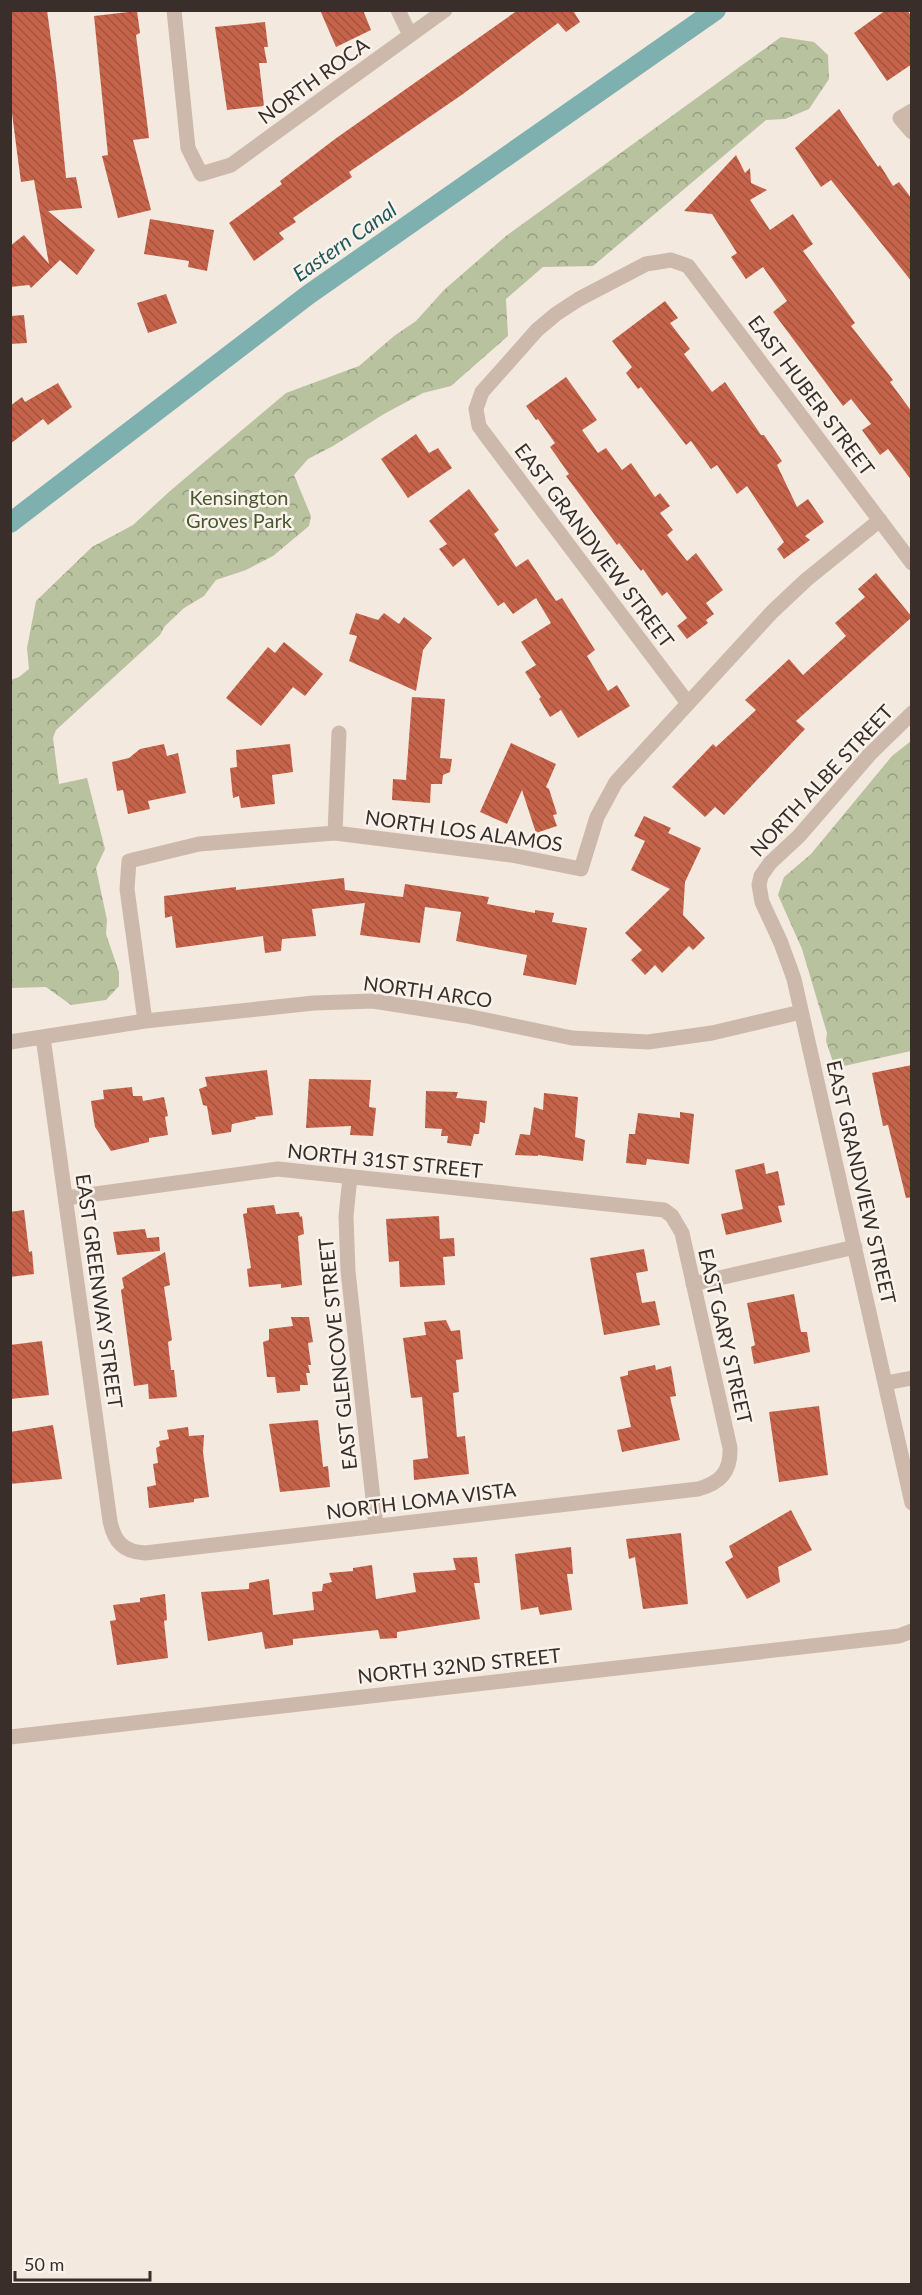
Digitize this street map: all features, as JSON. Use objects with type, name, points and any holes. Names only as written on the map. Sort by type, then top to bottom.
[{"type":"street","name":"NORTH ROCA","points":[[174,10],[188,148],[201,174],[231,165],[445,10]]},
{"type":"street","points":[[398,10],[410,35]]},
{"type":"street","points":[[906,114],[912,132]]},
{"type":"street","name":"EAST GRANDVIEW STREET","points":[[671,260],[646,264],[579,299],[556,314],[537,330],[488,385],[478,400],[476,409],[484,433],[687,702]]},
{"type":"street","name":"EAST HUBER STREET","points":[[671,260],[680,262],[693,271],[912,563]]},
{"type":"street","name":"NORTH LOS ALAMOS","points":[[145,1021],[127,889],[129,861],[199,844],[335,833],[511,855],[581,869],[597,817],[616,782],[687,702],[789,596],[880,520]]},
{"type":"street","name":"NORTH ALBE STREET","points":[[801,1012],[788,960],[762,902],[759,885],[761,876],[770,863],[803,831],[870,754],[912,713]]},
{"type":"street","points":[[335,833],[339,733]]},
{"type":"street","name":"NORTH ARCO","points":[[10,1042],[145,1021],[314,1003],[373,1001],[467,1016],[572,1038],[648,1042],[712,1033],[801,1012]]},
{"type":"street","name":"EAST GRANDVIEW STREET","points":[[801,1012],[912,1503]]},
{"type":"street","name":"EAST GREENWAY STREET","points":[[43,1037],[110,1521],[116,1539],[122,1547]]},
{"type":"street","name":"NORTH 31ST STREET","points":[[66,1198],[278,1170],[664,1210]]},
{"type":"street","name":"EAST GLENCOVE STREET","points":[[350,1177],[346,1235],[348,1271],[376,1527]]},
{"type":"street","name":"EAST GARY STREET","points":[[664,1210],[678,1224],[730,1448],[729,1467],[724,1476]]},
{"type":"street","points":[[693,1284],[855,1247]]},
{"type":"street","points":[[886,1383],[912,1378]]},
{"type":"street","name":"NORTH LOMA VISTA","points":[[122,1547],[128,1551],[145,1553],[376,1527],[698,1489],[717,1482],[724,1476]]},
{"type":"street","name":"NORTH 32ND STREET","points":[[10,1737],[899,1636],[912,1631]]},
{"type":"green space","name":"Kensington Groves Park","points":[[781,37],[814,42],[828,55],[829,79],[809,109],[785,119],[766,120],[593,266],[543,267],[506,299],[508,336],[451,386],[423,393],[308,459],[294,475],[311,516],[309,526],[273,556],[246,570],[216,580],[204,596],[184,608],[165,626],[160,635],[56,730],[53,738],[59,784],[87,778],[105,849],[96,868],[107,920],[106,934],[119,972],[119,986],[106,1000],[71,1005],[46,987],[11,988],[11,680],[29,669],[27,648],[36,601],[92,547],[133,525],[286,393],[359,366],[394,336],[416,321],[444,290],[506,236]]},
{"type":"green space","points":[[911,741],[911,1051],[835,1068],[802,949],[778,895],[784,877],[811,854],[892,756]]},
{"type":"building","points":[[10,10],[47,10],[66,178],[76,177],[82,208],[48,211],[95,250],[77,275],[60,260],[31,288],[29,285],[10,287],[10,246],[24,235],[49,264],[34,180],[21,182],[10,98]]},
{"type":"building","points":[[320,10],[363,10],[371,30],[336,47]]},
{"type":"building","points":[[518,10],[575,10],[580,22],[566,32],[558,23],[463,94],[349,172],[352,177],[293,218],[296,222],[279,233],[284,239],[254,261],[229,223],[282,184],[280,181],[335,139]]},
{"type":"building","points":[[886,10],[907,10],[912,17],[912,64],[887,81],[854,33]]},
{"type":"building","points":[[137,11],[140,33],[136,35],[149,138],[133,140],[151,210],[118,218],[102,156],[108,155],[94,16]]},
{"type":"building","points":[[265,22],[268,47],[264,47],[267,63],[259,63],[264,106],[227,110],[215,27]]},
{"type":"building","points":[[839,109],[893,186],[899,182],[912,199],[912,282],[831,180],[821,187],[795,148]]},
{"type":"building","points":[[736,155],[745,173],[750,168],[751,183],[767,190],[750,200],[770,230],[793,214],[813,244],[803,251],[855,323],[851,326],[893,380],[890,382],[912,412],[912,481],[888,449],[880,455],[862,430],[871,424],[851,399],[843,406],[773,312],[787,301],[763,267],[746,279],[731,257],[737,253],[712,214],[684,211]]},
{"type":"building","points":[[150,219],[214,230],[207,271],[188,267],[189,261],[144,254]]},
{"type":"building","points":[[166,294],[177,323],[148,333],[137,303]]},
{"type":"building","points":[[665,301],[678,318],[670,323],[690,349],[684,354],[712,392],[725,382],[761,435],[764,435],[782,461],[777,465],[797,507],[808,499],[824,522],[805,536],[810,540],[784,559],[777,549],[784,542],[747,486],[737,494],[717,465],[711,469],[691,441],[686,445],[641,387],[638,389],[626,373],[632,367],[612,341]]},
{"type":"building","points":[[24,315],[27,343],[10,344],[10,316]]},
{"type":"building","points":[[566,377],[597,420],[582,430],[598,453],[606,448],[622,470],[631,463],[655,497],[660,493],[670,506],[660,513],[673,530],[667,535],[687,561],[696,553],[723,590],[706,603],[714,614],[706,620],[708,623],[687,639],[677,626],[687,618],[667,592],[662,596],[643,569],[641,571],[619,543],[617,545],[566,476],[569,474],[550,447],[555,443],[526,406]]},
{"type":"building","points":[[58,383],[72,407],[48,425],[43,419],[10,444],[10,406],[22,397],[25,402]]},
{"type":"building","points":[[416,434],[429,453],[438,448],[452,468],[408,498],[381,459]]},
{"type":"building","points":[[469,489],[499,530],[494,534],[516,567],[528,559],[556,601],[562,598],[595,650],[587,656],[608,691],[617,685],[630,706],[578,738],[561,710],[550,717],[539,699],[541,697],[525,672],[536,665],[521,642],[551,623],[536,598],[513,614],[504,602],[498,606],[464,558],[453,567],[439,549],[447,544],[429,521]]},
{"type":"building","points":[[876,573],[912,617],[796,721],[805,729],[724,815],[715,807],[705,817],[672,787],[713,744],[716,747],[756,710],[745,700],[789,659],[803,675],[846,636],[835,623],[865,597],[858,589]]},
{"type":"building","points":[[356,613],[378,620],[384,613],[399,624],[404,617],[432,638],[423,650],[416,691],[349,661],[357,636],[349,634]]},
{"type":"building","points":[[284,642],[323,674],[305,696],[293,687],[261,726],[226,698],[268,647],[275,653]]},
{"type":"building","points":[[412,697],[445,699],[440,758],[452,759],[450,772],[443,775],[442,784],[431,784],[430,803],[392,800],[393,779],[406,780]]},
{"type":"building","points":[[511,743],[556,764],[546,787],[549,789],[557,814],[553,815],[557,826],[536,833],[522,790],[507,824],[480,812]]},
{"type":"building","points":[[164,744],[167,756],[178,753],[186,793],[148,801],[150,809],[128,814],[123,790],[117,791],[112,762],[129,758],[140,749]]},
{"type":"building","points":[[290,744],[293,772],[272,775],[275,804],[241,808],[239,796],[233,798],[230,768],[237,767],[236,750]]},
{"type":"building","points":[[644,816],[671,828],[668,833],[701,848],[685,882],[683,915],[705,938],[693,950],[689,946],[662,973],[655,965],[645,975],[631,960],[642,950],[625,933],[670,889],[631,870],[645,841],[634,836]]},
{"type":"building","points":[[344,878],[345,890],[403,897],[405,884],[489,897],[487,904],[535,913],[535,910],[554,913],[552,922],[587,928],[576,985],[523,975],[527,955],[456,941],[461,912],[425,907],[420,943],[360,935],[365,903],[312,909],[316,936],[282,939],[281,951],[265,953],[263,936],[176,948],[172,916],[165,918],[164,896]]},
{"type":"building","points":[[912,1065],[912,1197],[906,1198],[888,1125],[883,1126],[872,1073]]},
{"type":"building","points":[[267,1070],[273,1115],[255,1117],[256,1119],[232,1124],[231,1132],[212,1135],[207,1106],[203,1105],[199,1089],[207,1086],[205,1077]]},
{"type":"building","points":[[309,1079],[371,1080],[369,1107],[376,1108],[373,1136],[350,1135],[351,1126],[306,1128]]},
{"type":"building","points":[[132,1087],[133,1096],[142,1096],[143,1101],[164,1097],[168,1116],[165,1117],[168,1135],[149,1138],[149,1142],[111,1151],[95,1127],[91,1101],[104,1099],[103,1090]]},
{"type":"building","points":[[426,1091],[458,1092],[456,1098],[487,1101],[485,1123],[480,1122],[479,1134],[474,1134],[471,1146],[447,1143],[448,1136],[441,1136],[442,1129],[425,1128]]},
{"type":"building","points":[[544,1093],[578,1097],[575,1137],[585,1140],[583,1161],[538,1155],[515,1155],[520,1134],[530,1135],[534,1107],[543,1110]]},
{"type":"building","points":[[680,1112],[694,1114],[689,1164],[647,1159],[646,1165],[626,1163],[629,1134],[635,1134],[638,1113],[680,1118]]},
{"type":"building","points":[[764,1163],[766,1174],[778,1171],[785,1205],[778,1206],[782,1222],[726,1235],[721,1214],[743,1209],[735,1170]]},
{"type":"building","points":[[274,1205],[276,1214],[299,1212],[300,1217],[302,1216],[304,1234],[298,1236],[302,1285],[281,1288],[281,1284],[249,1287],[247,1269],[251,1268],[243,1214],[247,1213],[247,1208]]},
{"type":"building","points":[[24,1210],[34,1274],[10,1277],[10,1212]]},
{"type":"building","points":[[439,1216],[440,1239],[454,1238],[455,1256],[443,1257],[445,1285],[400,1287],[399,1261],[389,1262],[386,1219]]},
{"type":"building","points":[[145,1229],[147,1238],[159,1237],[160,1251],[117,1255],[113,1232]]},
{"type":"building","points":[[644,1249],[648,1271],[636,1273],[642,1303],[655,1301],[660,1325],[604,1335],[590,1258]]},
{"type":"building","points":[[165,1252],[170,1285],[164,1287],[172,1340],[168,1342],[177,1397],[149,1399],[148,1384],[134,1386],[121,1290],[124,1288],[122,1278]]},
{"type":"building","points":[[794,1294],[801,1332],[807,1332],[810,1352],[754,1364],[751,1347],[755,1345],[747,1303]]},
{"type":"building","points":[[291,1317],[309,1317],[313,1342],[308,1343],[311,1365],[308,1365],[310,1373],[306,1373],[308,1385],[300,1385],[300,1391],[277,1393],[275,1377],[267,1377],[263,1342],[269,1340],[269,1329],[293,1326]]},
{"type":"building","points":[[446,1320],[451,1331],[460,1330],[463,1359],[456,1360],[459,1392],[453,1393],[457,1437],[465,1436],[469,1474],[414,1480],[413,1460],[428,1458],[422,1397],[411,1398],[403,1338],[426,1335],[424,1322]]},
{"type":"building","points":[[42,1341],[49,1395],[10,1399],[10,1345]]},
{"type":"building","points":[[655,1365],[656,1370],[671,1366],[676,1396],[670,1397],[680,1440],[622,1452],[617,1430],[631,1427],[620,1377],[628,1375],[628,1371]]},
{"type":"building","points":[[819,1406],[828,1475],[779,1482],[769,1412]]},
{"type":"building","points":[[318,1420],[323,1467],[328,1466],[330,1487],[280,1492],[269,1424]]},
{"type":"building","points":[[53,1425],[62,1479],[10,1484],[10,1432]]},
{"type":"building","points":[[188,1427],[189,1436],[204,1435],[203,1452],[209,1497],[194,1499],[194,1502],[149,1508],[147,1487],[156,1485],[153,1464],[158,1463],[156,1448],[160,1446],[159,1441],[169,1439],[167,1430]]},
{"type":"building","points":[[791,1510],[812,1550],[778,1567],[780,1582],[747,1599],[725,1562],[733,1557],[729,1546]]},
{"type":"building","points":[[681,1533],[688,1604],[643,1609],[635,1557],[629,1559],[626,1539]]},
{"type":"building","points":[[571,1547],[573,1574],[567,1574],[572,1610],[540,1615],[538,1607],[521,1610],[515,1554]]},
{"type":"building","points":[[477,1557],[480,1583],[474,1583],[480,1619],[397,1632],[397,1638],[380,1639],[378,1630],[293,1639],[293,1645],[265,1649],[262,1632],[208,1641],[201,1592],[249,1589],[249,1583],[269,1579],[273,1615],[314,1610],[312,1592],[322,1591],[323,1584],[332,1582],[329,1573],[353,1571],[353,1568],[372,1565],[376,1599],[416,1592],[413,1573],[456,1570],[453,1558]]},
{"type":"building","points":[[165,1594],[167,1620],[164,1621],[168,1658],[117,1665],[110,1621],[116,1620],[113,1605],[140,1602],[140,1598]]},
{"type":"waterway","name":"Eastern Canal","points":[[10,523],[308,295],[716,10]]}]
